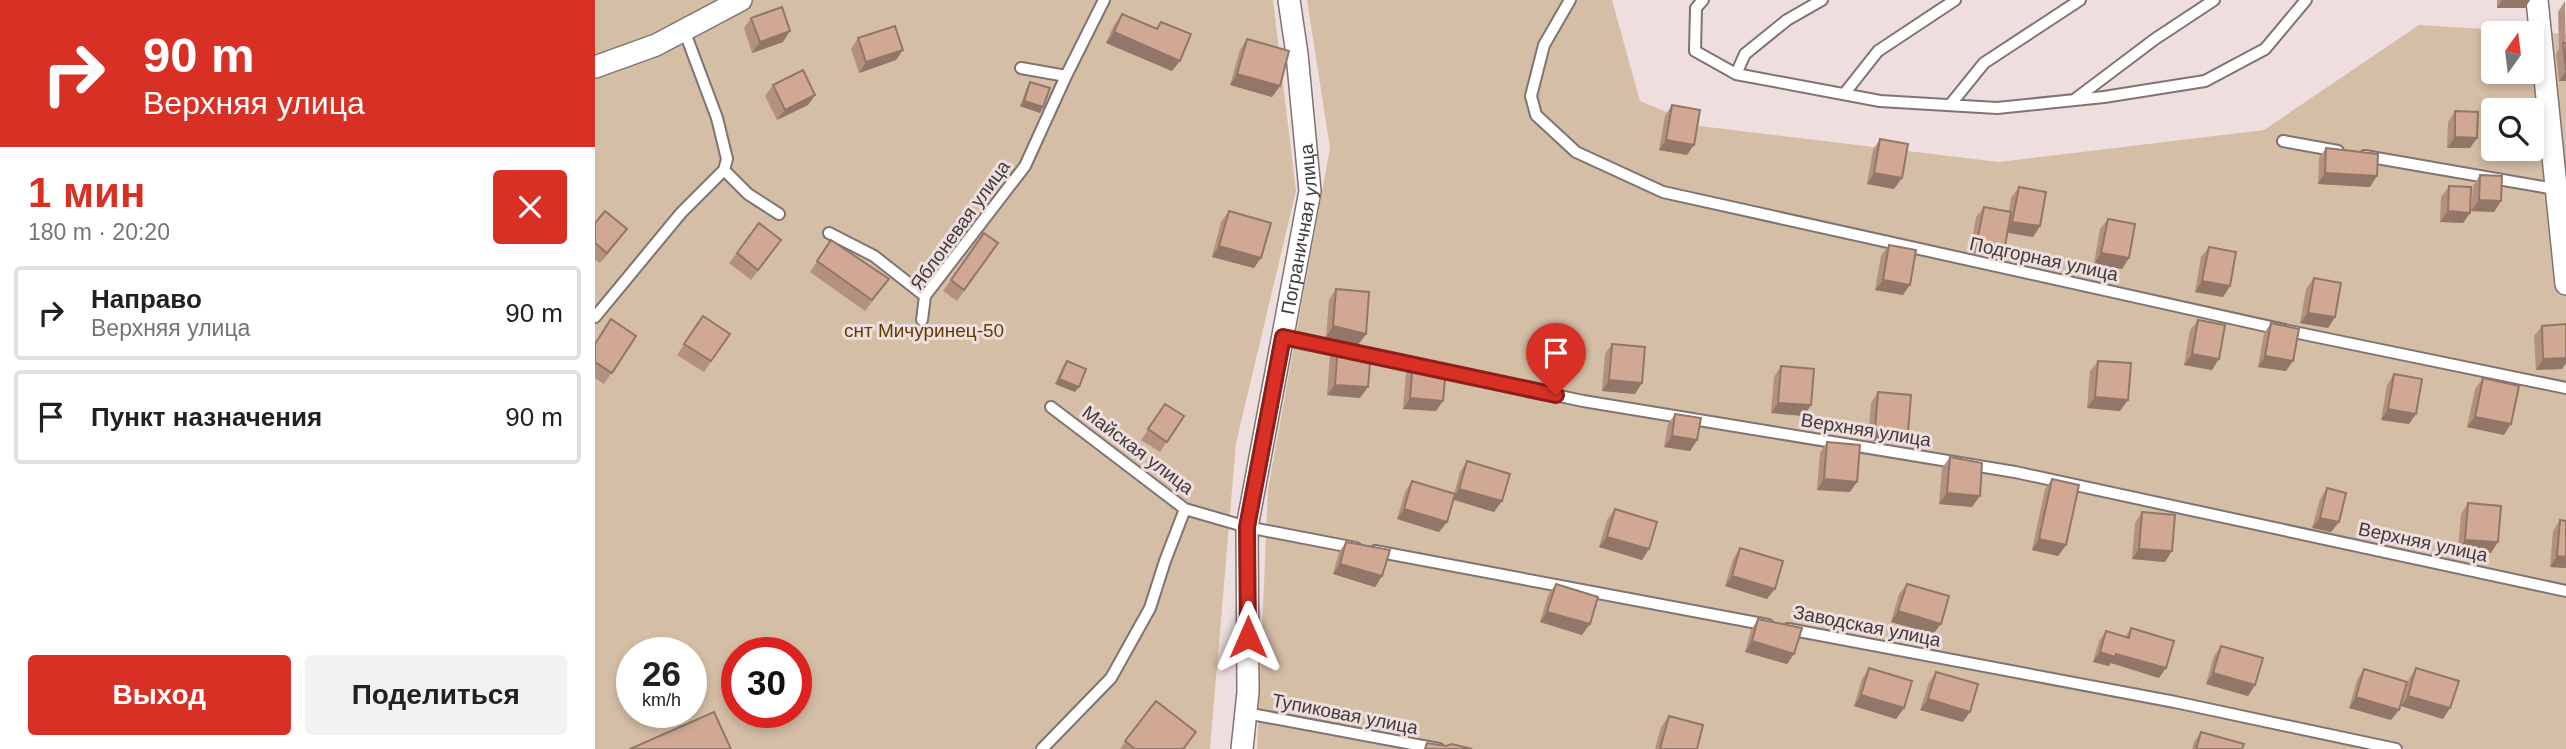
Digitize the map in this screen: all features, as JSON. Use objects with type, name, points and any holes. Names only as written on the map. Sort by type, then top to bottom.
[{"type":"street","points":[[595,67],[656,46],[741,0]]},
{"type":"street","name":"Пограничная улица","points":[[1242,749],[1248,692],[1247,527],[1310,191],[1289,0]]},
{"type":"street","points":[[2537,0],[2555,189],[2562,211],[2566,284]]},
{"type":"lane","name":"Яблоневая улица","points":[[922,320],[925,296],[1025,166],[1104,0]]},
{"type":"lane","name":"Подгорная улица","points":[[1570,0],[1544,45],[1531,96],[1536,115],[1576,152],[1663,192],[2289,331],[2566,388]]},
{"type":"lane","points":[[1703,0],[1696,8],[1695,51],[1736,74],[1880,101],[1997,108],[2205,81],[2265,49],[2306,0]]},
{"type":"lane","points":[[1736,74],[1745,54],[1787,20],[1822,0]]},
{"type":"lane","points":[[1844,94],[1878,51],[1955,0]]},
{"type":"lane","points":[[1950,105],[1984,63],[2080,0]]},
{"type":"lane","points":[[2073,100],[2155,39],[2214,0]]},
{"type":"lane","points":[[595,317],[681,213],[724,170],[727,159],[717,118],[684,30]]},
{"type":"lane","points":[[1021,68],[1066,76]]},
{"type":"lane","points":[[2283,141],[2555,189]]},
{"type":"lane","points":[[724,170],[748,194],[779,214]]},
{"type":"lane","points":[[828,233],[874,256],[925,296]]},
{"type":"lane","name":"Верхняя улица","points":[[1283,337],[1583,401],[2015,472],[2566,591]]},
{"type":"lane","name":"Майская улица","points":[[1051,407],[1185,509],[1247,527]]},
{"type":"lane","points":[[1042,749],[1111,678],[1150,608],[1185,509]]},
{"type":"lane","name":"Заводская улица","points":[[1247,527],[2175,702],[2396,749]]},
{"type":"lane","name":"Тупиковая улица","points":[[1246,713],[1439,749]]},
{"type":"green space","name":"снт Мичуринец-50","points":[[595,0],[1273,0],[1296,191],[1236,443],[1210,749],[595,749]]},
{"type":"green space","points":[[1307,0],[1612,0],[1640,101],[1700,126],[1999,162],[2264,130],[2419,25],[2481,29],[2481,84],[2545,84],[2545,33],[2566,34],[2566,749],[1257,749],[1268,489],[1330,148]]},
{"type":"building","points":[[782,7],[790,31],[760,42],[751,18]]},
{"type":"building","points":[[1122,14],[1157,29],[1161,22],[1191,34],[1180,61],[1114,32]]},
{"type":"building","points":[[895,26],[903,50],[866,62],[858,38]]},
{"type":"building","points":[[1247,39],[1289,51],[1280,86],[1237,74]]},
{"type":"building","points":[[2563,43],[2566,43],[2566,71]]},
{"type":"building","points":[[803,70],[815,95],[785,110],[773,85]]},
{"type":"building","points":[[1030,82],[1050,88],[1043,107],[1024,101]]},
{"type":"building","points":[[1672,105],[1700,110],[1694,145],[1666,140]]},
{"type":"building","points":[[2455,111],[2478,112],[2477,138],[2455,137]]},
{"type":"building","points":[[1880,139],[1908,144],[1902,178],[1874,173]]},
{"type":"building","points":[[2326,148],[2378,154],[2377,176],[2325,173]]},
{"type":"building","points":[[2480,175],[2502,176],[2501,201],[2479,200]]},
{"type":"building","points":[[2449,186],[2471,187],[2470,213],[2448,211]]},
{"type":"building","points":[[2019,187],[2046,192],[2040,226],[2012,222]]},
{"type":"building","points":[[1984,207],[2011,212],[2005,246],[1977,241]]},
{"type":"building","points":[[605,211],[627,229],[607,253],[595,243],[595,223]]},
{"type":"building","points":[[1229,211],[1271,223],[1261,258],[1219,246]]},
{"type":"building","points":[[2108,219],[2135,224],[2129,258],[2101,253]]},
{"type":"building","points":[[759,223],[781,240],[758,270],[737,253]]},
{"type":"building","points":[[984,233],[998,243],[964,290],[951,280]]},
{"type":"building","points":[[831,240],[889,279],[872,300],[817,261]]},
{"type":"building","points":[[1889,245],[1916,250],[1910,285],[1883,280]]},
{"type":"building","points":[[2209,247],[2236,252],[2230,286],[2202,281]]},
{"type":"building","points":[[2314,278],[2341,283],[2335,317],[2308,313]]},
{"type":"building","points":[[1336,289],[1369,292],[1366,334],[1333,326]]},
{"type":"building","points":[[703,316],[730,334],[711,361],[684,344]]},
{"type":"building","points":[[611,319],[636,336],[612,373],[595,362],[595,344]]},
{"type":"building","points":[[2198,320],[2225,325],[2219,359],[2192,354]]},
{"type":"building","points":[[2271,323],[2299,329],[2293,361],[2265,356]]},
{"type":"building","points":[[2566,324],[2566,358],[2543,359],[2542,326]]},
{"type":"building","points":[[1612,344],[1645,347],[1642,383],[1609,380]]},
{"type":"building","points":[[1338,345],[1371,352],[1368,387],[1335,385]]},
{"type":"building","points":[[1067,361],[1086,369],[1079,387],[1059,379]]},
{"type":"building","points":[[2098,361],[2131,363],[2128,400],[2095,397]]},
{"type":"building","points":[[1413,362],[1446,368],[1443,401],[1410,398]]},
{"type":"building","points":[[1781,366],[1814,369],[1811,405],[1778,403]]},
{"type":"building","points":[[2394,374],[2422,379],[2416,414],[2388,409]]},
{"type":"building","points":[[2483,378],[2519,386],[2511,424],[2475,417]]},
{"type":"building","points":[[1878,392],[1911,395],[1908,432],[1875,429]]},
{"type":"building","points":[[1165,404],[1184,416],[1167,442],[1148,429]]},
{"type":"building","points":[[1675,414],[1701,418],[1697,440],[1672,436]]},
{"type":"building","points":[[1827,442],[1860,445],[1857,482],[1824,479]]},
{"type":"building","points":[[1950,457],[1982,463],[1980,496],[1947,493]]},
{"type":"building","points":[[1467,461],[1510,474],[1502,501],[1459,489]]},
{"type":"building","points":[[2052,479],[2079,485],[2066,545],[2039,539]]},
{"type":"building","points":[[1412,481],[1455,494],[1447,522],[1404,509]]},
{"type":"building","points":[[2327,488],[2346,493],[2339,522],[2320,518]]},
{"type":"building","points":[[2468,503],[2501,506],[2498,542],[2465,540]]},
{"type":"building","points":[[1615,509],[1657,522],[1649,549],[1607,537]]},
{"type":"building","points":[[2142,512],[2175,515],[2172,551],[2139,549]]},
{"type":"building","points":[[2560,520],[2566,521],[2566,557],[2557,556]]},
{"type":"building","points":[[1346,542],[1390,550],[1382,576],[1340,564]]},
{"type":"building","points":[[1740,548],[1783,561],[1775,589],[1732,576]]},
{"type":"building","points":[[1556,584],[1598,597],[1590,624],[1547,612]]},
{"type":"building","points":[[1907,584],[1949,596],[1941,624],[1898,611]]},
{"type":"building","points":[[1758,619],[1802,628],[1794,654],[1752,641]]},
{"type":"building","points":[[2131,628],[2174,641],[2166,668],[2100,652],[2106,631],[2129,638]]},
{"type":"building","points":[[2221,646],[2263,658],[2255,685],[2213,673]]},
{"type":"building","points":[[1869,668],[1912,681],[1904,708],[1861,695]]},
{"type":"building","points":[[2416,668],[2459,681],[2450,708],[2408,696]]},
{"type":"building","points":[[2364,669],[2407,682],[2399,710],[2356,697]]},
{"type":"building","points":[[1936,672],[1978,684],[1970,712],[1928,699]]},
{"type":"building","points":[[1156,701],[1196,732],[1183,749],[1135,749],[1125,741]]},
{"type":"building","points":[[714,712],[731,749],[630,749],[678,728],[707,728],[707,715]]},
{"type":"building","points":[[1669,716],[1703,725],[1697,749],[1660,749]]},
{"type":"building","points":[[2201,732],[2244,744],[2242,749],[2196,749]]},
{"type":"building","points":[[1427,743],[1446,746],[1452,744],[1472,749],[1425,749]]},
{"type":"route","points":[[1248,637],[1247,527],[1283,337],[1556,395]]}]
